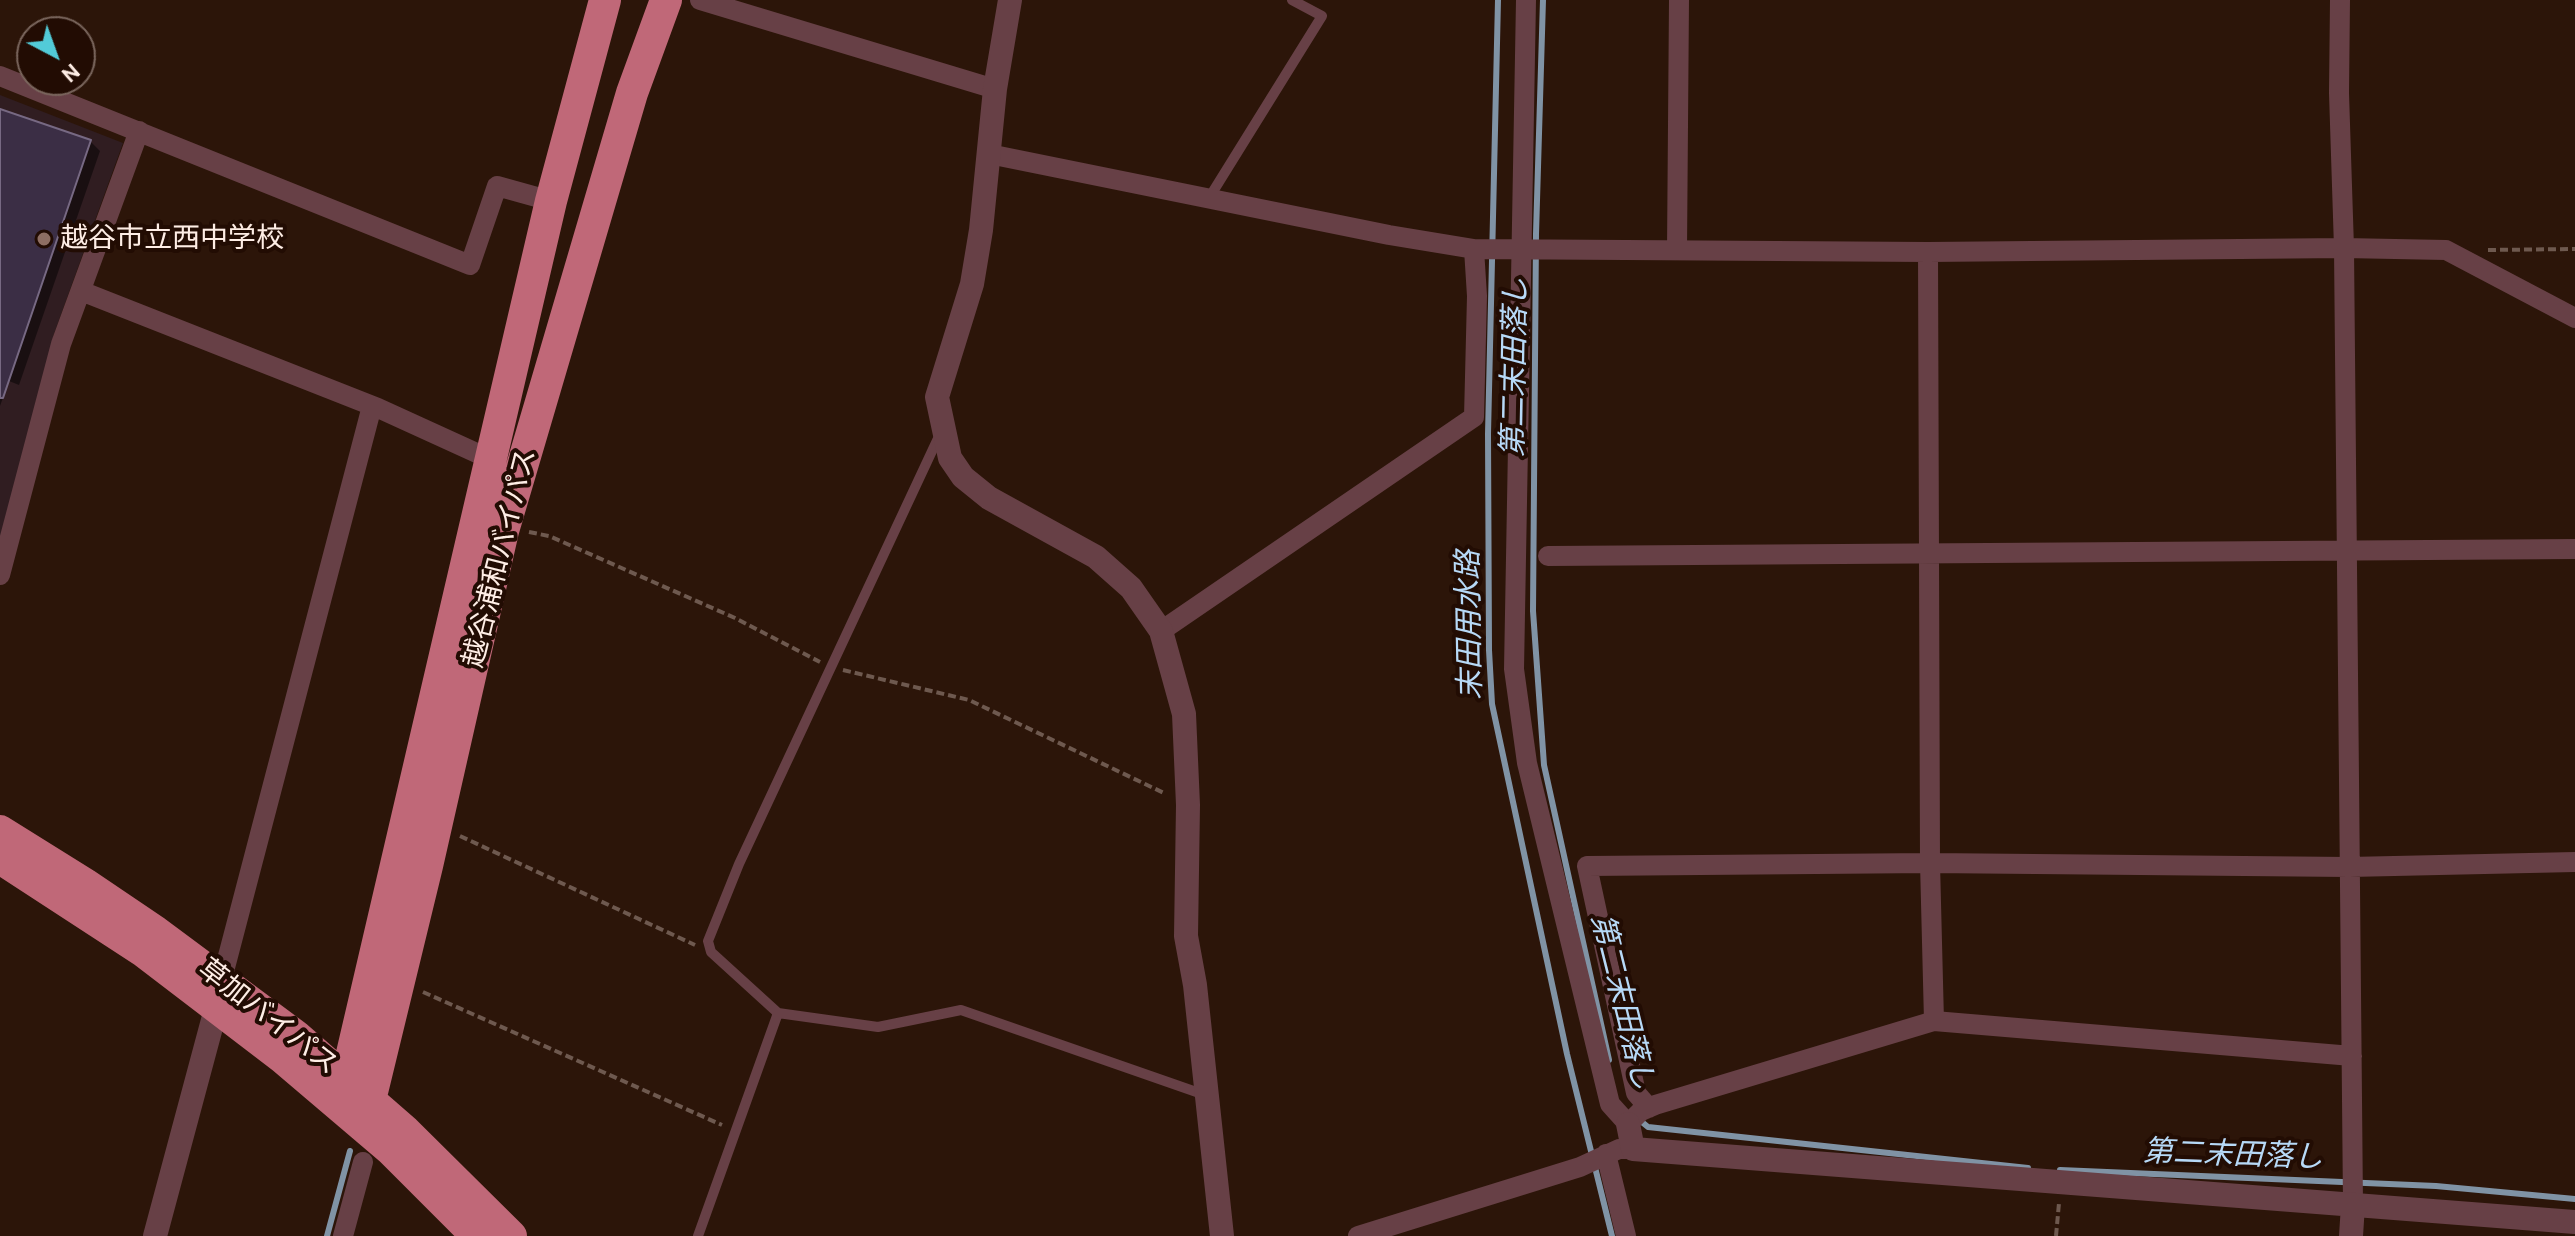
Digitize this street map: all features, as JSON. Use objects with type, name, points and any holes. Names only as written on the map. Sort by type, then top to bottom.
[{"type":"highway","name":"越谷浦和バイパス","points":[[355,1102],[492,460],[551,201],[605,0]]},
{"type":"highway","name":"越谷浦和バイパス","points":[[355,1102],[399,981],[503,531],[632,93],[666,0]]},
{"type":"highway","name":"草加バイパス","points":[[0,831],[85,884],[355,1102],[511,1236]]},
{"type":"highway","name":"草加バイパス","points":[[0,858],[132,943],[220,992]]},
{"type":"highway","name":"草加バイパス","points":[[355,1102],[477,1236]]},
{"type":"street","points":[[700,0],[995,89]]},
{"type":"street","points":[[1010,0],[995,89],[972,284],[937,397],[950,458],[977,491],[1096,557],[1131,588],[1161,631],[1184,714],[1188,805],[1186,936],[1195,985],[1222,1236]]},
{"type":"street","points":[[1526,0],[1514,669],[1527,763],[1610,1104],[1628,1124],[1633,1149]]},
{"type":"street","points":[[1677,250],[1679,0]]},
{"type":"street","points":[[2340,0],[2352,1056],[2351,1236]]},
{"type":"street","points":[[0,76],[470,265],[497,186],[551,201]]},
{"type":"street","points":[[0,575],[61,344],[139,131]]},
{"type":"street","points":[[989,154],[1474,249],[1928,252],[2446,250],[2575,318]]},
{"type":"street","points":[[1161,631],[1474,417],[1477,296],[1474,249]]},
{"type":"street","points":[[1928,252],[1930,863],[1934,1021]]},
{"type":"street","points":[[81,291],[372,406],[492,460]]},
{"type":"street","points":[[155,1236],[372,406]]},
{"type":"street","points":[[1548,556],[2575,549]]},
{"type":"street","points":[[1649,1108],[1636,1093],[1587,866],[1930,863],[2349,867],[2575,862]]},
{"type":"street","points":[[1628,1124],[1641,1111],[1649,1108],[1934,1021],[2352,1056]]},
{"type":"street","points":[[1358,1236],[1580,1167],[1619,1149],[2061,1180],[2575,1222]]},
{"type":"street","points":[[1606,1154],[1626,1236]]},
{"type":"street","points":[[343,1236],[363,1162]]},
{"type":"lane","points":[[1209,198],[1322,16],[1292,0]]},
{"type":"lane","points":[[943,428],[739,864],[708,941],[711,952],[778,1013],[878,1027],[961,1010],[1208,1096]]},
{"type":"lane","points":[[698,1236],[778,1013]]},
{"type":"path","points":[[2446,250],[2575,249]]},
{"type":"path","points":[[503,531],[549,536],[735,618],[829,667],[969,700],[1188,805]]},
{"type":"path","points":[[436,825],[711,952]]},
{"type":"path","points":[[399,981],[736,1132]]},
{"type":"path","points":[[2056,1236],[2061,1180]]},
{"type":"shaded area","name":"越谷市立西中学校","points":[[0,95],[123,143],[54,334],[0,547]]},
{"type":"building","points":[[0,109],[91,140],[3,398],[0,398]]},
{"type":"waterway","name":"末田用水路","points":[[1498,0],[1488,434],[1492,704],[1567,1054],[1612,1236]]},
{"type":"waterway","name":"第二末田落し","points":[[1543,0],[1536,234],[1533,611],[1544,765],[1609,1060]]},
{"type":"waterway","name":"第二末田落し","points":[[1637,1118],[1648,1127],[2028,1168]]},
{"type":"waterway","points":[[327,1236],[350,1151]]},
{"type":"waterway","name":"第二末田落し","points":[[2060,1170],[2436,1186],[2575,1199]]},
{"type":"place","name":"越谷市立西中学校","points":[[44,239]]}]
